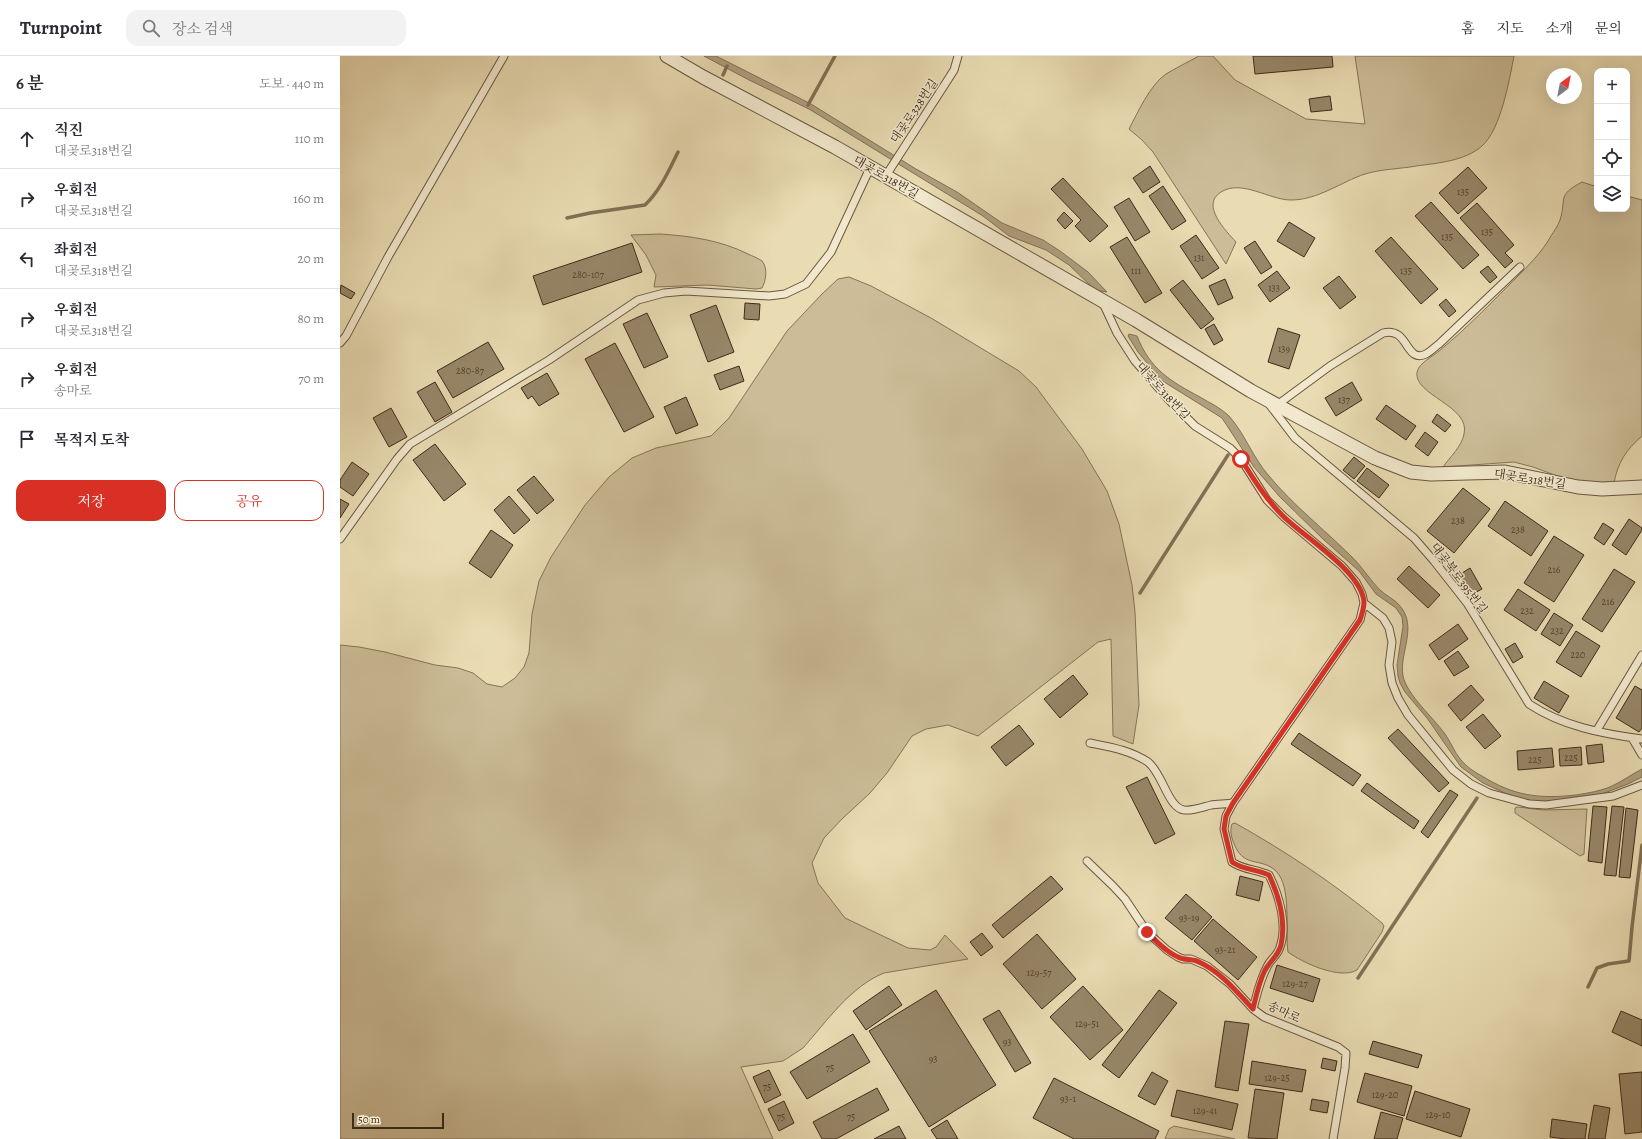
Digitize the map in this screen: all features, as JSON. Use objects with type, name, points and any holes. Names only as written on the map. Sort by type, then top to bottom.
[{"type":"street","name":"대곶로318번길","points":[[667,56],[835,147],[870,168],[887,172],[1271,402],[1375,458],[1411,472],[1431,474],[1505,472],[1602,489],[1642,487]]},
{"type":"lane","points":[[340,343],[346,336],[388,257],[504,56]]},
{"type":"lane","name":"대곶로328번길","points":[[887,172],[954,70],[958,56]]},
{"type":"lane","points":[[340,539],[397,458],[410,444],[549,360],[638,300],[664,293],[686,290],[770,296],[785,294],[806,284],[830,252],[870,168]]},
{"type":"lane","points":[[1271,402],[1324,371],[1382,333],[1390,331],[1397,333],[1412,352],[1418,355],[1426,354],[1444,340],[1520,267]]},
{"type":"lane","name":"대곶로318번길","points":[[1102,301],[1117,333],[1135,361],[1169,400],[1195,426],[1230,448],[1241,459],[1267,500],[1284,517],[1342,566],[1356,582],[1362,594],[1364,603]]},
{"type":"lane","name":"대곶북로395번길","points":[[1271,402],[1295,438],[1414,538],[1434,561],[1467,603],[1528,704],[1542,713],[1559,720],[1596,730],[1642,739]]},
{"type":"lane","points":[[1253,1009],[1264,973],[1281,945],[1283,926],[1280,906],[1269,875],[1239,868],[1232,862],[1224,829],[1226,816],[1233,803],[1360,620],[1364,603],[1383,618],[1389,628],[1392,642],[1389,665],[1392,682],[1398,698],[1408,715],[1453,770],[1470,784],[1489,794],[1529,804],[1546,806],[1613,796],[1642,785]]},
{"type":"lane","points":[[1596,730],[1642,656]]},
{"type":"lane","points":[[1632,738],[1642,755]]},
{"type":"lane","points":[[1090,743],[1121,749],[1149,763],[1159,774],[1172,802],[1177,807],[1184,810],[1233,803]]},
{"type":"lane","name":"송마로","points":[[1087,861],[1125,899],[1147,932],[1167,950],[1178,957],[1183,959],[1192,959],[1207,966],[1230,984],[1253,1009],[1277,1022],[1338,1047],[1346,1053],[1345,1068],[1333,1139]]},
{"type":"shaded area","points":[[704,56],[716,56],[811,104],[916,169],[957,192],[1002,223],[1043,240],[1088,272],[1107,292],[1095,290],[1069,265],[1046,250],[1009,236],[983,216],[809,109]]},
{"type":"shaded area","points":[[1199,56],[1213,56],[1235,80],[1306,119],[1365,124],[1355,56],[1514,56],[1503,104],[1494,128],[1489,138],[1482,146],[1468,155],[1442,162],[1371,172],[1356,177],[1320,194],[1301,199],[1283,199],[1256,191],[1238,188],[1221,192],[1215,197],[1213,204],[1214,211],[1221,225],[1236,242],[1226,264],[1153,152],[1129,129],[1145,99],[1160,79],[1166,74]]},
{"type":"shaded area","points":[[1582,182],[1594,186],[1594,212],[1630,212],[1630,197],[1642,200],[1642,436],[1627,451],[1620,463],[1614,483],[1585,482],[1563,478],[1514,462],[1443,467],[1461,443],[1464,434],[1464,424],[1451,408],[1432,394],[1418,380],[1418,369],[1423,363],[1469,325],[1535,258],[1544,247],[1560,220],[1565,194]]},
{"type":"shaded area","points":[[660,234],[716,242],[727,245],[759,259],[765,267],[765,282],[762,288],[756,289],[707,285],[654,287],[656,275],[646,255],[631,235]]},
{"type":"shaded area","points":[[849,277],[871,286],[931,318],[1019,371],[1036,387],[1082,449],[1107,491],[1119,524],[1132,585],[1135,612],[1139,705],[1133,744],[1113,736],[1111,639],[1098,642],[978,736],[948,725],[926,729],[912,736],[887,773],[870,793],[824,838],[812,863],[818,883],[845,918],[908,948],[930,950],[936,947],[945,935],[968,959],[884,973],[872,979],[850,996],[830,1016],[803,1048],[783,1061],[741,1067],[773,1139],[340,1139],[340,645],[385,652],[435,665],[458,668],[473,673],[487,684],[502,687],[515,678],[524,667],[529,653],[532,614],[539,581],[551,557],[585,505],[609,477],[632,458],[656,448],[711,436],[729,418],[787,331],[838,279]]},
{"type":"shaded area","points":[[1129,334],[1137,336],[1148,357],[1162,373],[1179,385],[1219,408],[1229,416],[1240,430],[1258,462],[1279,487],[1299,508],[1353,558],[1380,590],[1396,601],[1400,606],[1408,623],[1407,640],[1402,667],[1405,683],[1415,698],[1440,727],[1459,757],[1468,767],[1505,788],[1516,792],[1550,797],[1599,791],[1616,784],[1642,769],[1642,777],[1602,794],[1546,803],[1523,799],[1507,794],[1483,783],[1461,767],[1427,718],[1405,692],[1400,683],[1397,665],[1403,626],[1402,617],[1396,608],[1376,594],[1359,571],[1323,539],[1279,496],[1254,467],[1222,418],[1161,380],[1138,352],[1128,336]]},
{"type":"shaded area","points":[[1518,807],[1543,810],[1587,809],[1584,854],[1580,856],[1515,813],[1515,808]]},
{"type":"shaded area","points":[[1235,823],[1311,870],[1347,895],[1382,923],[1384,926],[1382,932],[1357,970],[1350,973],[1332,972],[1303,961],[1288,952],[1286,898],[1281,878],[1276,871],[1270,867],[1242,856],[1237,850],[1232,837],[1231,826]]},
{"type":"shaded area","points":[[1174,1126],[1235,1139],[1165,1139],[1169,1129]]},
{"type":"building","points":[[1253,56],[1332,56],[1333,67],[1255,74]]},
{"type":"building","points":[[1330,96],[1332,110],[1311,112],[1309,99]]},
{"type":"building","points":[[1150,166],[1160,182],[1143,193],[1133,178]]},
{"type":"building","points":[[1468,167],[1487,188],[1458,214],[1439,193]]},
{"type":"building","points":[[1063,178],[1108,226],[1090,242],[1075,226],[1081,220],[1051,189]]},
{"type":"building","points":[[1163,186],[1186,221],[1172,230],[1149,196]]},
{"type":"building","points":[[1129,198],[1150,232],[1135,241],[1114,207]]},
{"type":"building","points":[[1431,202],[1479,255],[1463,269],[1415,216]]},
{"type":"building","points":[[1477,203],[1514,245],[1505,253],[1513,261],[1505,268],[1460,218]]},
{"type":"building","points":[[1064,212],[1073,221],[1065,229],[1057,220]]},
{"type":"building","points":[[1289,222],[1315,238],[1304,257],[1277,241]]},
{"type":"building","points":[[1196,235],[1219,268],[1202,279],[1180,246]]},
{"type":"building","points":[[1127,237],[1162,293],[1145,303],[1110,247]]},
{"type":"building","points":[[1391,237],[1438,289],[1421,304],[1375,251]]},
{"type":"building","points":[[1255,241],[1272,267],[1261,274],[1244,248]]},
{"type":"building","points":[[632,243],[642,272],[543,305],[533,276]]},
{"type":"building","points":[[1488,266],[1497,277],[1490,283],[1480,272]]},
{"type":"building","points":[[1277,271],[1290,288],[1270,302],[1258,285]]},
{"type":"building","points":[[1339,276],[1356,297],[1340,309],[1323,288]]},
{"type":"building","points":[[1225,279],[1233,298],[1218,305],[1209,286]]},
{"type":"building","points":[[1183,280],[1214,319],[1201,329],[1170,290]]},
{"type":"building","points":[[341,285],[355,293],[351,299],[340,293]]},
{"type":"building","points":[[1446,299],[1456,311],[1449,317],[1439,305]]},
{"type":"building","points":[[745,303],[760,304],[759,320],[744,319]]},
{"type":"building","points":[[716,305],[734,352],[708,362],[690,315]]},
{"type":"building","points":[[647,313],[668,357],[644,368],[623,324]]},
{"type":"building","points":[[1214,324],[1223,340],[1214,345],[1205,329]]},
{"type":"building","points":[[1278,328],[1300,335],[1289,369],[1268,362]]},
{"type":"building","points":[[488,342],[504,369],[453,398],[437,371]]},
{"type":"building","points":[[615,343],[654,417],[624,432],[585,359]]},
{"type":"building","points":[[739,366],[744,381],[720,390],[714,375]]},
{"type":"building","points":[[547,373],[559,394],[539,406],[532,396],[528,399],[521,388]]},
{"type":"building","points":[[435,382],[452,412],[435,422],[417,392]]},
{"type":"building","points":[[1352,382],[1362,400],[1336,416],[1325,398]]},
{"type":"building","points":[[686,397],[698,425],[676,434],[664,407]]},
{"type":"building","points":[[1386,405],[1416,426],[1406,440],[1376,419]]},
{"type":"building","points":[[391,408],[407,437],[389,447],[373,418]]},
{"type":"building","points":[[1437,414],[1451,425],[1445,432],[1432,422]]},
{"type":"building","points":[[1425,432],[1438,442],[1428,456],[1415,446]]},
{"type":"building","points":[[435,444],[466,484],[444,501],[413,460]]},
{"type":"building","points":[[1354,457],[1365,466],[1354,479],[1343,470]]},
{"type":"building","points":[[352,462],[369,474],[353,496],[340,487],[340,480]]},
{"type":"building","points":[[1367,468],[1389,485],[1379,498],[1357,481]]},
{"type":"building","points":[[534,476],[554,500],[537,514],[517,490]]},
{"type":"building","points":[[1463,488],[1490,509],[1454,553],[1427,531]]},
{"type":"building","points":[[509,496],[530,520],[514,534],[494,510]]},
{"type":"building","points":[[340,499],[349,504],[340,518]]},
{"type":"building","points":[[1505,501],[1548,531],[1531,556],[1488,526]]},
{"type":"building","points":[[1629,519],[1642,528],[1642,530],[1626,555],[1612,545]]},
{"type":"building","points":[[1603,523],[1614,530],[1604,545],[1594,538]]},
{"type":"building","points":[[491,530],[513,545],[491,578],[469,563]]},
{"type":"building","points":[[1554,536],[1584,555],[1554,602],[1524,583]]},
{"type":"building","points":[[1409,566],[1440,595],[1428,608],[1397,579]]},
{"type":"building","points":[[1470,568],[1482,589],[1471,595],[1459,575]]},
{"type":"building","points":[[1614,569],[1635,582],[1602,632],[1582,619]]},
{"type":"building","points":[[1518,589],[1550,610],[1536,631],[1504,610]]},
{"type":"building","points":[[1554,613],[1573,625],[1560,646],[1541,634]]},
{"type":"building","points":[[1458,624],[1468,639],[1439,660],[1429,645]]},
{"type":"building","points":[[1576,631],[1600,646],[1581,677],[1556,662]]},
{"type":"building","points":[[1515,643],[1523,657],[1513,663],[1505,649]]},
{"type":"building","points":[[1458,651],[1469,667],[1454,676],[1444,661]]},
{"type":"building","points":[[1073,675],[1088,694],[1060,718],[1044,699]]},
{"type":"building","points":[[1544,681],[1569,696],[1559,713],[1534,698]]},
{"type":"building","points":[[1471,685],[1484,700],[1461,721],[1448,705]]},
{"type":"building","points":[[1635,686],[1642,690],[1642,728],[1639,732],[1616,718]]},
{"type":"building","points":[[1483,714],[1501,736],[1485,749],[1466,727]]},
{"type":"building","points":[[1019,725],[1034,744],[1006,766],[991,747]]},
{"type":"building","points":[[1398,729],[1449,783],[1439,792],[1388,738]]},
{"type":"building","points":[[1299,733],[1361,775],[1353,786],[1291,744]]},
{"type":"building","points":[[1602,744],[1604,762],[1588,764],[1586,746]]},
{"type":"building","points":[[1581,747],[1582,765],[1560,766],[1559,749]]},
{"type":"building","points":[[1552,748],[1554,767],[1518,770],[1517,751]]},
{"type":"building","points":[[1147,777],[1175,834],[1155,844],[1126,787]]},
{"type":"building","points":[[1367,783],[1419,821],[1414,829],[1361,791]]},
{"type":"building","points":[[1450,790],[1458,795],[1428,838],[1421,832]]},
{"type":"building","points":[[1593,806],[1607,807],[1602,863],[1588,861]]},
{"type":"building","points":[[1612,806],[1624,807],[1616,876],[1604,875]]},
{"type":"building","points":[[1626,808],[1638,810],[1630,878],[1619,877]]},
{"type":"building","points":[[1051,876],[1063,889],[1003,938],[992,925]]},
{"type":"building","points":[[1240,876],[1263,882],[1259,901],[1236,895]]},
{"type":"building","points":[[1186,894],[1212,917],[1192,940],[1165,918]]},
{"type":"building","points":[[1213,919],[1257,957],[1238,980],[1194,941]]},
{"type":"building","points":[[982,933],[993,947],[981,956],[970,942]]},
{"type":"building","points":[[1037,934],[1076,979],[1042,1009],[1003,964]]},
{"type":"building","points":[[1277,965],[1320,979],[1313,1002],[1270,988]]},
{"type":"building","points":[[889,986],[902,1005],[866,1030],[853,1011]]},
{"type":"building","points":[[1083,986],[1123,1030],[1090,1060],[1050,1017]]},
{"type":"building","points":[[936,990],[996,1085],[929,1127],[869,1031]]},
{"type":"building","points":[[1159,990],[1177,1003],[1119,1078],[1102,1065]]},
{"type":"building","points":[[999,1010],[1031,1063],[1015,1072],[983,1019]]},
{"type":"building","points":[[1621,1011],[1642,1020],[1642,1046],[1612,1032]]},
{"type":"building","points":[[1225,1021],[1249,1024],[1238,1091],[1215,1087]]},
{"type":"building","points":[[853,1034],[870,1062],[807,1099],[790,1072]]},
{"type":"building","points":[[1373,1041],[1422,1055],[1418,1068],[1369,1054]]},
{"type":"building","points":[[1323,1058],[1337,1061],[1335,1071],[1321,1068]]},
{"type":"building","points":[[1252,1061],[1306,1070],[1302,1092],[1249,1084]]},
{"type":"building","points":[[769,1070],[781,1095],[765,1103],[753,1077]]},
{"type":"building","points":[[1152,1072],[1168,1081],[1155,1105],[1138,1096]]},
{"type":"building","points":[[1642,1072],[1642,1132],[1625,1134],[1619,1074]]},
{"type":"building","points":[[1365,1073],[1412,1086],[1404,1116],[1357,1102]]},
{"type":"building","points":[[1054,1078],[1159,1131],[1155,1139],[1074,1139],[1033,1118]]},
{"type":"building","points":[[877,1088],[889,1110],[836,1139],[822,1139],[813,1122]]},
{"type":"building","points":[[1255,1089],[1284,1093],[1277,1139],[1248,1138]]},
{"type":"building","points":[[1177,1090],[1238,1104],[1232,1130],[1171,1116]]},
{"type":"building","points":[[1415,1091],[1470,1109],[1461,1137],[1406,1119]]},
{"type":"building","points":[[1312,1099],[1329,1102],[1327,1113],[1310,1110]]},
{"type":"building","points":[[784,1101],[794,1123],[779,1131],[768,1109]]},
{"type":"building","points":[[1594,1105],[1610,1108],[1605,1139],[1588,1139]]},
{"type":"building","points":[[1381,1112],[1403,1118],[1397,1139],[1374,1139]]},
{"type":"building","points":[[1552,1119],[1587,1124],[1585,1139],[1550,1137]]},
{"type":"building","points":[[947,1120],[958,1139],[937,1139],[931,1130]]},
{"type":"building","points":[[899,1126],[906,1139],[874,1139]]},
{"type":"waterway","points":[[808,105],[835,56]]},
{"type":"waterway","points":[[723,75],[727,66]]},
{"type":"waterway","points":[[567,218],[645,205],[660,187],[678,152]]},
{"type":"waterway","points":[[1140,593],[1228,455]]},
{"type":"waterway","points":[[1358,978],[1477,798]]},
{"type":"waterway","points":[[1588,987],[1597,968],[1608,964],[1629,961],[1642,845]]},
{"type":"route","points":[[1147,932],[1167,950],[1178,957],[1199,961],[1207,966],[1230,984],[1253,1009],[1259,984],[1269,963],[1278,952],[1281,945],[1283,926],[1280,906],[1269,875],[1239,868],[1232,862],[1224,829],[1226,816],[1246,783],[1360,620],[1363,612],[1364,603],[1362,594],[1356,582],[1342,566],[1284,517],[1267,500],[1241,459]]}]
